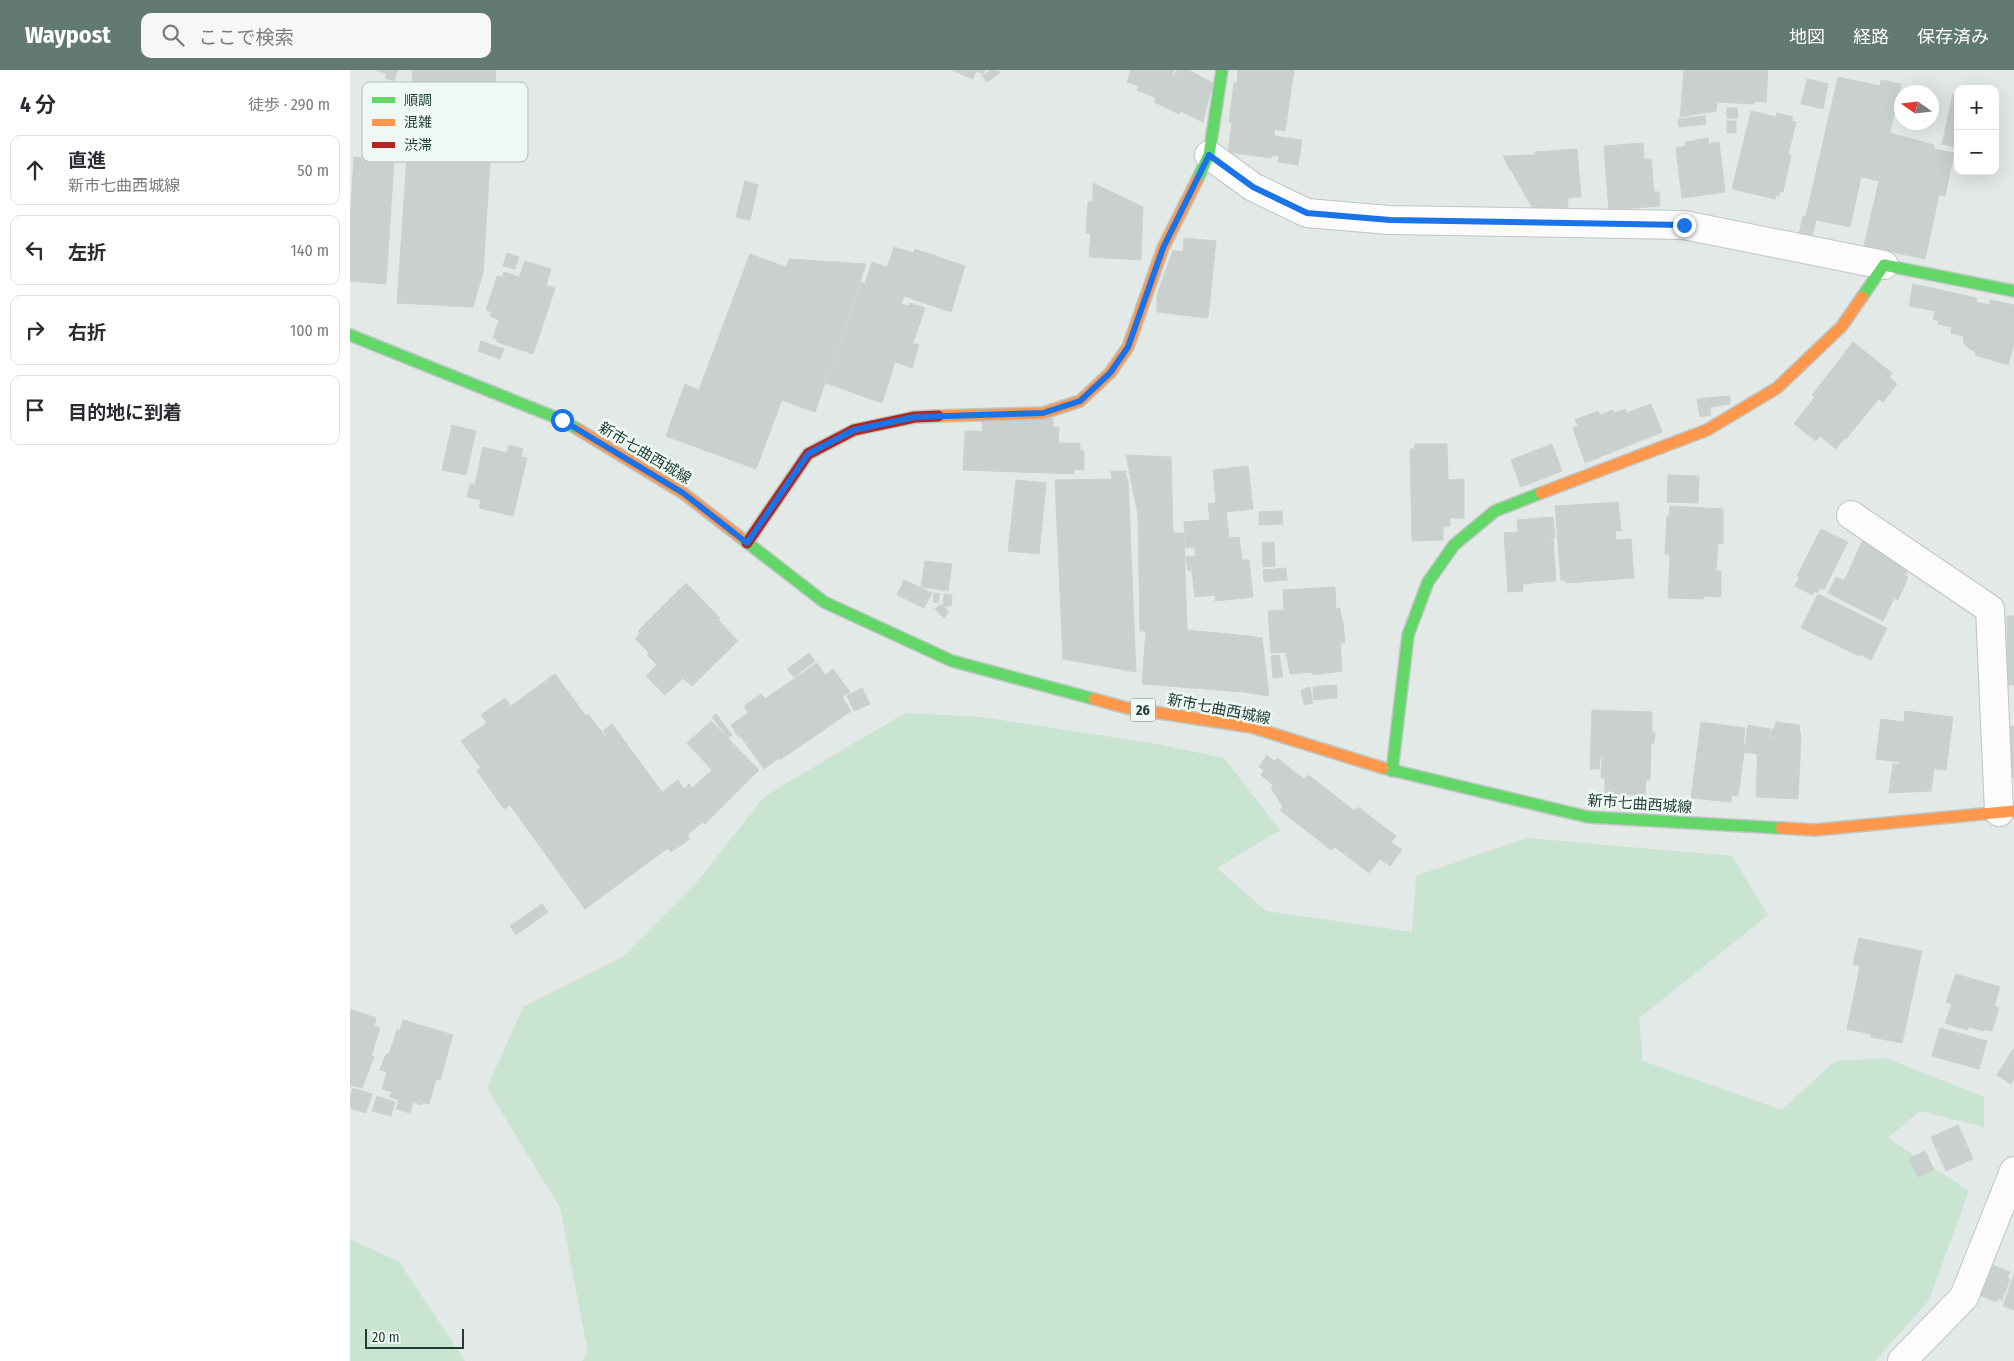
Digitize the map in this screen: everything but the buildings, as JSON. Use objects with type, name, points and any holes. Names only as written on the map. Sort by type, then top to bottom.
[{"type":"main road","points":[[747,543],[808,454],[854,430],[915,417],[1043,413],[1080,401],[1110,373],[1128,347],[1163,248],[1209,155],[1222,70]]},
{"type":"main road","points":[[1392,771],[1408,635],[1428,582],[1454,545],[1495,511],[1707,430],[1777,388],[1842,326],[1884,265],[2014,291]]},
{"type":"main road","name":"新市七曲西城線","points":[[350,335],[562,420],[683,493],[824,602],[952,662],[1127,708],[1251,727],[1392,771],[1588,817],[1815,830],[2007,812]]},
{"type":"street","points":[[1209,155],[1253,187],[1307,213],[1390,220],[1684,225],[1884,265]]},
{"type":"street","points":[[1851,515],[1990,609],[2007,812]]},
{"type":"street","points":[[1902,1361],[1964,1297],[2014,1171]]},
{"type":"green space","points":[[905,713],[981,717],[1151,743],[1224,758],[1280,830],[1217,868],[1266,911],[1412,932],[1416,876],[1527,838],[1732,856],[1768,915],[1639,1018],[1643,1061],[1782,1110],[1835,1061],[1886,1058],[1984,1097],[1984,1127],[1920,1111],[1888,1138],[1969,1191],[1929,1300],[1875,1361],[582,1361],[588,1352],[560,1208],[487,1088],[523,1007],[623,957],[696,883],[765,796]]},
{"type":"green space","points":[[350,1239],[399,1262],[465,1361],[350,1361]]},
{"type":"traffic: fast","points":[[1197,180],[1209,155],[1222,70]]},
{"type":"traffic: fast","points":[[1862,297],[1884,265],[2014,291]]},
{"type":"traffic: fast","points":[[350,335],[562,420],[579,430]]},
{"type":"traffic: fast","points":[[1392,771],[1408,635],[1428,582],[1454,545],[1495,511],[1541,493]]},
{"type":"traffic: fast","points":[[740,537],[824,602],[952,661],[1094,699]]},
{"type":"traffic: fast","points":[[1383,768],[1588,817],[1781,828]]},
{"type":"traffic: slow","points":[[938,416],[1043,413],[1080,401],[1110,373],[1128,347],[1163,248],[1197,180]]},
{"type":"traffic: slow","points":[[1541,493],[1707,430],[1777,388],[1842,326],[1862,297]]},
{"type":"traffic: slow","points":[[579,430],[683,493],[740,537]]},
{"type":"traffic: slow","points":[[1094,699],[1127,708],[1251,727],[1383,768]]},
{"type":"traffic: slow","points":[[1781,828],[1815,830],[2014,811]]},
{"type":"traffic: jam","points":[[747,543],[808,454],[854,430],[915,417],[938,416]]},
{"type":"route","points":[[562,420],[683,493],[747,543],[808,454],[854,430],[915,417],[1043,413],[1080,401],[1110,373],[1128,347],[1163,248],[1209,155],[1253,187],[1307,213],[1390,220],[1684,225]]}]
